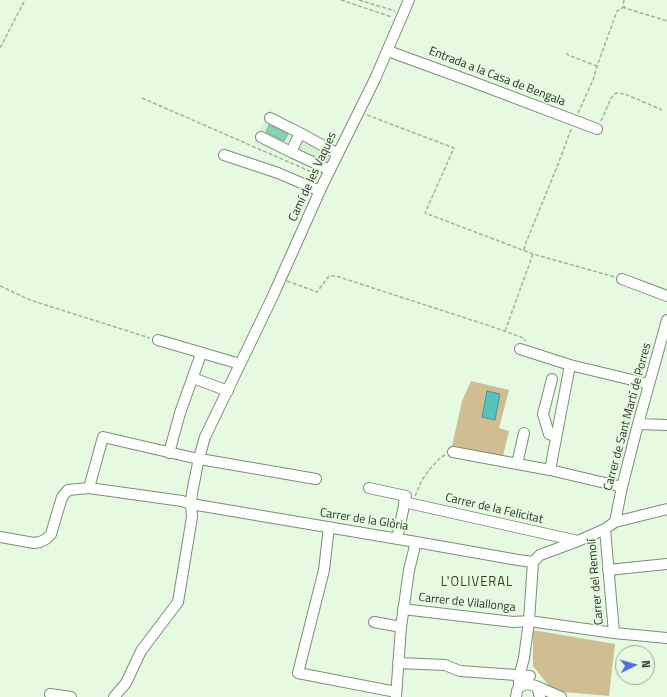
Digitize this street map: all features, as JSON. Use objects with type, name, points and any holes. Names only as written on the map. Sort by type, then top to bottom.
[{"type":"street","name":"Camí de les Vaques","points":[[114,697],[126,683],[141,651],[178,602],[192,517],[192,493],[205,437],[228,391],[328,174],[388,51],[399,16],[408,0]]},
{"type":"street","name":"Entrada a la Casa de Bengala","points":[[388,51],[466,79],[597,130]]},
{"type":"street","points":[[270,118],[300,132],[338,154]]},
{"type":"street","points":[[291,152],[300,132]]},
{"type":"street","points":[[261,137],[291,152],[328,174]]},
{"type":"street","points":[[224,155],[278,173],[320,191]]},
{"type":"street","points":[[622,279],[667,296]]},
{"type":"street","name":"Carrer de Sant Martí de Porres","points":[[615,522],[638,424],[667,320]]},
{"type":"street","points":[[158,340],[201,354],[240,364]]},
{"type":"street","points":[[525,351],[570,365],[649,384]]},
{"type":"street","points":[[169,453],[180,413],[201,354]]},
{"type":"street","points":[[550,470],[570,365]]},
{"type":"street","points":[[193,378],[228,391]]},
{"type":"street","points":[[552,379],[543,414],[549,434],[556,437]]},
{"type":"street","points":[[638,424],[667,425]]},
{"type":"street","points":[[517,464],[524,433]]},
{"type":"street","points":[[90,488],[103,437],[169,453],[316,479]]},
{"type":"street","points":[[453,452],[550,470],[622,487]]},
{"type":"street","name":"Carrer de la Glòria","points":[[0,537],[34,543],[46,539],[51,534],[62,497],[68,490],[90,488],[182,501],[191,504],[533,562]]},
{"type":"street","name":"Carrer de la Felicitat","points":[[369,488],[407,501],[578,541]]},
{"type":"street","points":[[397,539],[407,501]]},
{"type":"street","points":[[518,692],[527,684],[524,658],[529,621],[533,562],[540,555],[578,541],[625,518],[667,509]]},
{"type":"street","points":[[329,527],[324,570],[298,673],[359,685],[396,695],[403,609],[409,570],[416,542]]},
{"type":"street","name":"Carrer del Remolí","points":[[605,528],[614,633]]},
{"type":"street","points":[[608,570],[667,564]]},
{"type":"street","name":"Carrer de Vilallonga","points":[[403,609],[513,622],[529,621],[614,633],[667,638]]},
{"type":"street","points":[[374,622],[401,627]]},
{"type":"street","points":[[398,662],[445,665],[460,671],[527,680],[561,697]]},
{"type":"street","points":[[518,692],[527,680]]},
{"type":"street","points":[[527,680],[538,690],[540,697]]},
{"type":"street","points":[[50,694],[71,697]]},
{"type":"path","points":[[0,48],[25,0]]},
{"type":"path","points":[[341,0],[399,16]]},
{"type":"path","points":[[359,0],[399,16]]},
{"type":"path","points":[[624,0],[624,7]]},
{"type":"path","points":[[624,7],[667,21]]},
{"type":"path","points":[[524,250],[574,121],[593,80],[617,11],[624,7]]},
{"type":"path","points":[[566,53],[597,66]]},
{"type":"path","points":[[597,130],[611,98],[616,93],[625,94],[662,110]]},
{"type":"path","points":[[142,98],[234,137],[328,174]]},
{"type":"path","points":[[358,112],[454,148],[425,213],[533,254],[622,279]]},
{"type":"path","points":[[505,331],[533,254]]},
{"type":"path","points":[[280,279],[317,292],[329,276],[336,276],[524,338],[525,351]]},
{"type":"path","points":[[0,286],[30,300],[158,340]]},
{"type":"path","points":[[407,501],[429,470],[441,457],[453,452]]},
{"type":"shaded area","points":[[270,110],[335,146],[322,172],[254,143]]},
{"type":"shaded area","points":[[471,381],[509,390],[499,428],[509,431],[503,456],[452,446],[462,401]]},
{"type":"shaded area","points":[[533,630],[615,644],[609,696],[553,691],[533,666]]},
{"type":"water","points":[[487,391],[500,394],[495,420],[482,417]]},
{"type":"building","points":[[269,125],[288,134],[284,141],[266,132]]},
{"type":"district","name":"L'OLIVERAL","points":[[477,583]]}]
